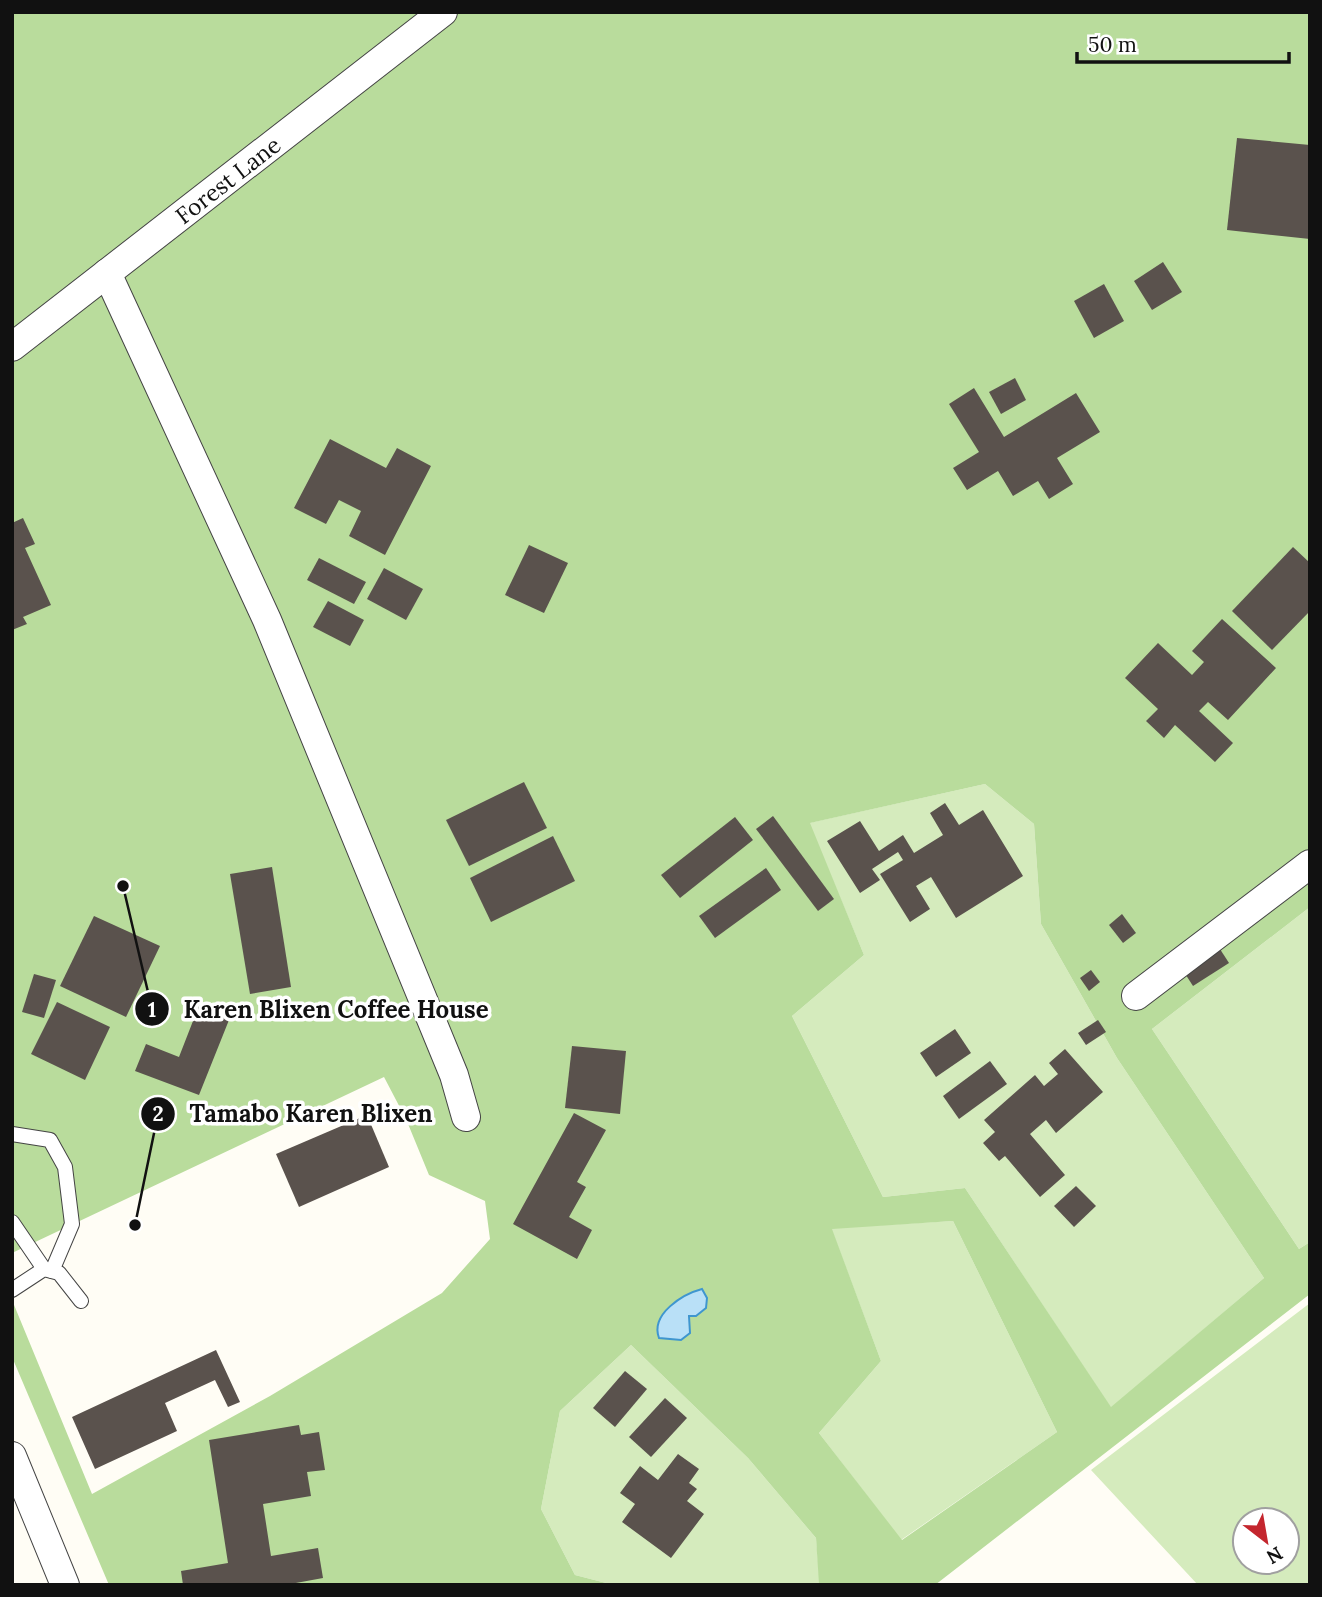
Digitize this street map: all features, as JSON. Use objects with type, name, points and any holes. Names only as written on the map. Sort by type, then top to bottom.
[{"type":"street","name":"Forest Lane","points":[[12,347],[443,12]]},
{"type":"street","points":[[107,273],[267,620],[454,1075],[466,1117]]},
{"type":"street","points":[[1136,996],[1310,864]]},
{"type":"street","points":[[12,1456],[65,1585]]},
{"type":"lane","points":[[12,1134],[50,1140],[65,1167],[72,1224],[48,1270],[12,1290]]},
{"type":"lane","points":[[12,1222],[48,1270],[59,1272],[81,1301]]},
{"type":"green space","points":[[12,12],[1310,12],[1310,907],[1152,1029],[1299,1249],[1310,1242],[1310,1294],[935,1585],[819,1584],[816,1538],[748,1458],[631,1345],[560,1411],[541,1509],[575,1575],[614,1585],[109,1585],[12,1357],[12,1300],[92,1494],[270,1396],[442,1293],[490,1239],[485,1201],[429,1175],[406,1119],[384,1077],[12,1253]],"holes":[[[985,784],[1034,824],[1041,924],[1117,1058],[1264,1278],[1111,1407],[965,1188],[883,1197],[792,1016],[864,955],[810,823]],[[953,1221],[1057,1432],[902,1540],[819,1433],[881,1361],[832,1229]]]},
{"type":"green space","points":[[985,784],[1034,824],[1041,924],[1117,1058],[1264,1278],[1111,1408],[965,1188],[883,1197],[792,1016],[864,955],[809,823]]},
{"type":"green space","points":[[1310,907],[1310,1242],[1299,1249],[1152,1029]]},
{"type":"green space","points":[[953,1221],[1057,1432],[901,1540],[819,1433],[881,1361],[831,1228]]},
{"type":"green space","points":[[1310,1303],[1310,1585],[1198,1585],[1091,1470]]},
{"type":"green space","points":[[631,1345],[748,1458],[816,1538],[820,1585],[614,1585],[575,1575],[541,1509],[560,1411]]},
{"type":"water","points":[[702,1289],[707,1298],[706,1308],[696,1316],[689,1316],[690,1333],[681,1340],[659,1338],[659,1321],[670,1306],[686,1295]]},
{"type":"building","points":[[1237,138],[1310,145],[1310,239],[1227,230]]},
{"type":"building","points":[[1163,262],[1182,292],[1152,310],[1134,281]]},
{"type":"building","points":[[1104,284],[1124,321],[1094,338],[1074,301]]},
{"type":"building","points":[[1015,378],[1026,400],[1001,414],[989,392]]},
{"type":"building","points":[[974,388],[1004,437],[1076,393],[1100,432],[1057,458],[1073,484],[1049,499],[1038,481],[1013,496],[998,471],[967,490],[953,468],[979,452],[949,404]]},
{"type":"building","points":[[330,439],[386,468],[397,448],[431,466],[385,555],[349,536],[361,511],[339,500],[326,524],[294,508]]},
{"type":"building","points":[[23,518],[35,544],[25,548],[51,605],[23,617],[27,624],[12,630],[12,523]]},
{"type":"building","points":[[529,545],[568,563],[544,613],[505,595]]},
{"type":"building","points":[[1293,547],[1310,563],[1310,611],[1272,650],[1232,611]]},
{"type":"building","points":[[319,558],[366,582],[354,604],[307,580]]},
{"type":"building","points":[[384,568],[423,589],[406,620],[367,599]]},
{"type":"building","points":[[328,601],[364,620],[350,646],[313,627]]},
{"type":"building","points":[[1222,619],[1276,668],[1228,720],[1208,702],[1199,711],[1233,743],[1215,762],[1175,725],[1164,738],[1146,721],[1158,709],[1125,678],[1158,643],[1192,675],[1204,662],[1192,651]]},
{"type":"building","points":[[524,782],[547,828],[469,866],[446,820]]},
{"type":"building","points":[[945,803],[959,825],[983,810],[1023,876],[956,918],[931,877],[916,886],[930,909],[910,922],[880,874],[903,860],[898,852],[872,869],[880,880],[860,893],[827,841],[860,821],[879,851],[903,835],[914,853],[943,835],[930,813]]},
{"type":"building","points":[[773,816],[834,899],[818,911],[756,829]]},
{"type":"building","points":[[735,817],[753,840],[680,898],[661,875]]},
{"type":"building","points":[[553,836],[575,881],[491,922],[470,878]]},
{"type":"building","points":[[272,867],[291,987],[250,994],[230,874]]},
{"type":"building","points":[[766,868],[781,890],[715,938],[699,916]]},
{"type":"building","points":[[1122,914],[1136,933],[1123,943],[1109,925]]},
{"type":"building","points":[[94,916],[160,946],[126,1017],[60,986]]},
{"type":"building","points":[[1218,946],[1229,963],[1193,986],[1182,969]]},
{"type":"building","points":[[1091,970],[1100,982],[1089,991],[1080,978]]},
{"type":"building","points":[[34,974],[56,980],[44,1018],[22,1012]]},
{"type":"building","points":[[57,1002],[110,1027],[85,1080],[31,1054]]},
{"type":"building","points":[[200,1003],[231,1015],[199,1095],[135,1071],[146,1044],[179,1057]]},
{"type":"building","points":[[1098,1020],[1106,1032],[1086,1045],[1078,1033]]},
{"type":"building","points":[[955,1029],[971,1053],[936,1077],[920,1053]]},
{"type":"building","points":[[572,1046],[626,1051],[620,1114],[565,1108]]},
{"type":"building","points":[[1065,1049],[1103,1092],[1056,1133],[1046,1120],[1030,1134],[1065,1175],[1040,1197],[1005,1156],[999,1161],[983,1143],[995,1132],[984,1120],[1035,1075],[1044,1086],[1058,1074],[1049,1063]]},
{"type":"building","points":[[990,1061],[1007,1084],[959,1119],[943,1096]]},
{"type":"building","points":[[574,1113],[606,1130],[577,1182],[586,1187],[569,1217],[592,1230],[577,1259],[513,1224]]},
{"type":"building","points":[[367,1115],[389,1167],[299,1207],[276,1154]]},
{"type":"building","points":[[1076,1186],[1096,1206],[1074,1227],[1054,1206]]},
{"type":"building","points":[[216,1350],[240,1402],[228,1407],[215,1380],[165,1403],[177,1431],[95,1469],[72,1417]]},
{"type":"building","points":[[625,1371],[647,1389],[615,1427],[593,1408]]},
{"type":"building","points":[[665,1398],[687,1418],[651,1457],[629,1437]]},
{"type":"building","points":[[299,1425],[301,1435],[319,1432],[325,1470],[307,1472],[311,1496],[263,1504],[271,1556],[318,1548],[323,1578],[285,1585],[183,1585],[181,1571],[228,1563],[209,1440]]},
{"type":"building","points":[[678,1454],[699,1469],[689,1483],[697,1489],[687,1501],[704,1514],[671,1558],[622,1522],[635,1504],[620,1493],[640,1466],[658,1480]]},
{"type":"place","name":"Karen Blixen Coffee House","points":[[123,886]]},
{"type":"place","name":"Tamabo Karen Blixen","points":[[135,1225]]}]
